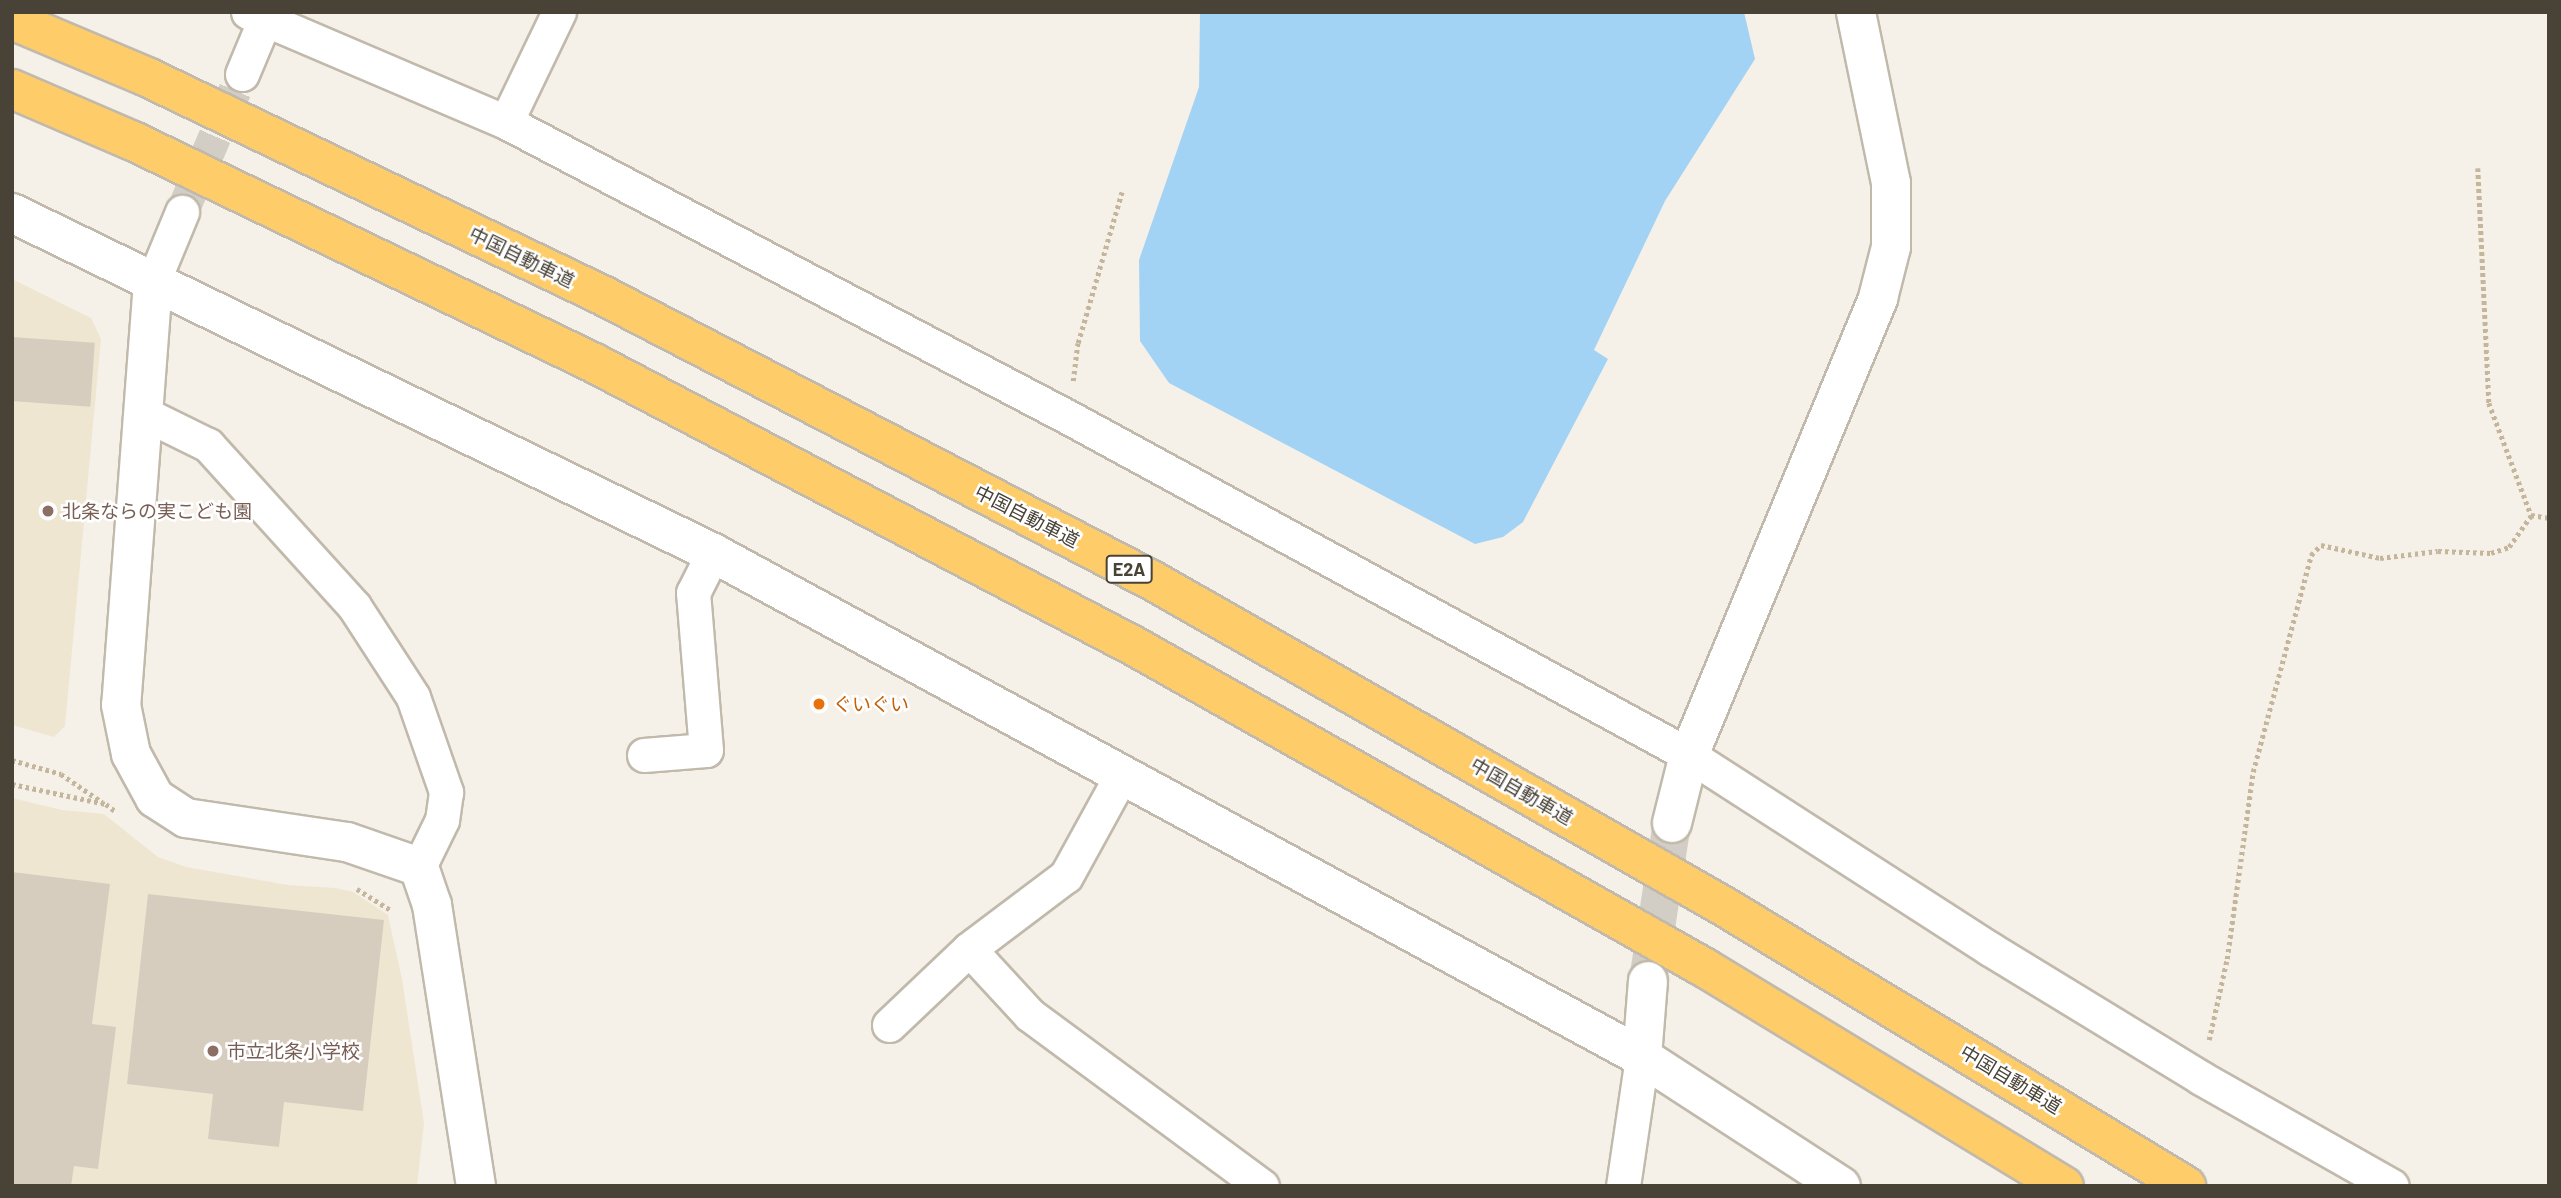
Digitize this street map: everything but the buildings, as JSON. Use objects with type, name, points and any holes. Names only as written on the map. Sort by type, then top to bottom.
[{"type":"highway","name":"中国自動車道","points":[[22,24],[147,77],[604,296],[1155,582],[1726,907],[2186,1186]]},
{"type":"highway","points":[[12,89],[134,141],[594,363],[1135,646],[1705,968],[2064,1186]]},
{"type":"street","points":[[506,122],[559,12]]},
{"type":"street","points":[[1672,823],[1689,755],[1878,298],[1891,247],[1891,183],[1856,12]]},
{"type":"street","points":[[242,74],[257,16],[506,122],[1068,417],[1689,755],[1990,949],[2201,1078],[2392,1186]]},
{"type":"street","points":[[183,212],[153,282],[121,705],[131,754],[155,798],[186,818],[347,842],[419,867]]},
{"type":"street","points":[[12,213],[713,552],[1642,1057],[1841,1186]]},
{"type":"street","points":[[145,414],[208,445],[354,606],[413,697],[446,792],[442,820],[419,867],[434,919],[476,1186]]},
{"type":"street","points":[[644,755],[706,750],[693,593],[713,552]]},
{"type":"street","points":[[889,1025],[970,949],[1066,876],[1122,774]]},
{"type":"street","points":[[970,949],[1030,1015],[1262,1186]]},
{"type":"street","points":[[1623,1186],[1642,1057],[1648,981]]},
{"type":"path","points":[[2478,168],[2489,403],[2531,515]]},
{"type":"path","points":[[1068,417],[1078,343],[1122,192]]},
{"type":"path","points":[[2531,515],[2549,518]]},
{"type":"path","points":[[2201,1078],[2227,959],[2253,772],[2311,555],[2320,545],[2380,558],[2438,551],[2491,553],[2509,547],[2531,515]]},
{"type":"path","points":[[12,760],[61,774],[117,812]]},
{"type":"path","points":[[12,784],[106,804]]},
{"type":"path","points":[[348,884],[394,912]]},
{"type":"shaded area","name":"北条ならの実こども園","points":[[12,279],[91,318],[101,339],[65,726],[54,737],[12,725]]},
{"type":"shaded area","name":"市立北条小学校","points":[[12,798],[62,810],[104,814],[158,857],[186,867],[288,885],[336,888],[353,892],[388,915],[402,979],[424,1123],[417,1186],[12,1186]]},
{"type":"water","points":[[1200,12],[1744,12],[1755,59],[1665,201],[1594,350],[1608,359],[1523,522],[1503,537],[1475,544],[1169,383],[1140,341],[1139,260],[1199,87]]},
{"type":"tunnel","points":[[182,212],[242,74]]},
{"type":"tunnel","points":[[1648,981],[1672,823]]},
{"type":"place","name":"北条ならの実こども園","points":[[48,511]]},
{"type":"place","name":"ぐいぐい","points":[[819,704]]},
{"type":"place","name":"市立北条小学校","points":[[213,1051]]}]
